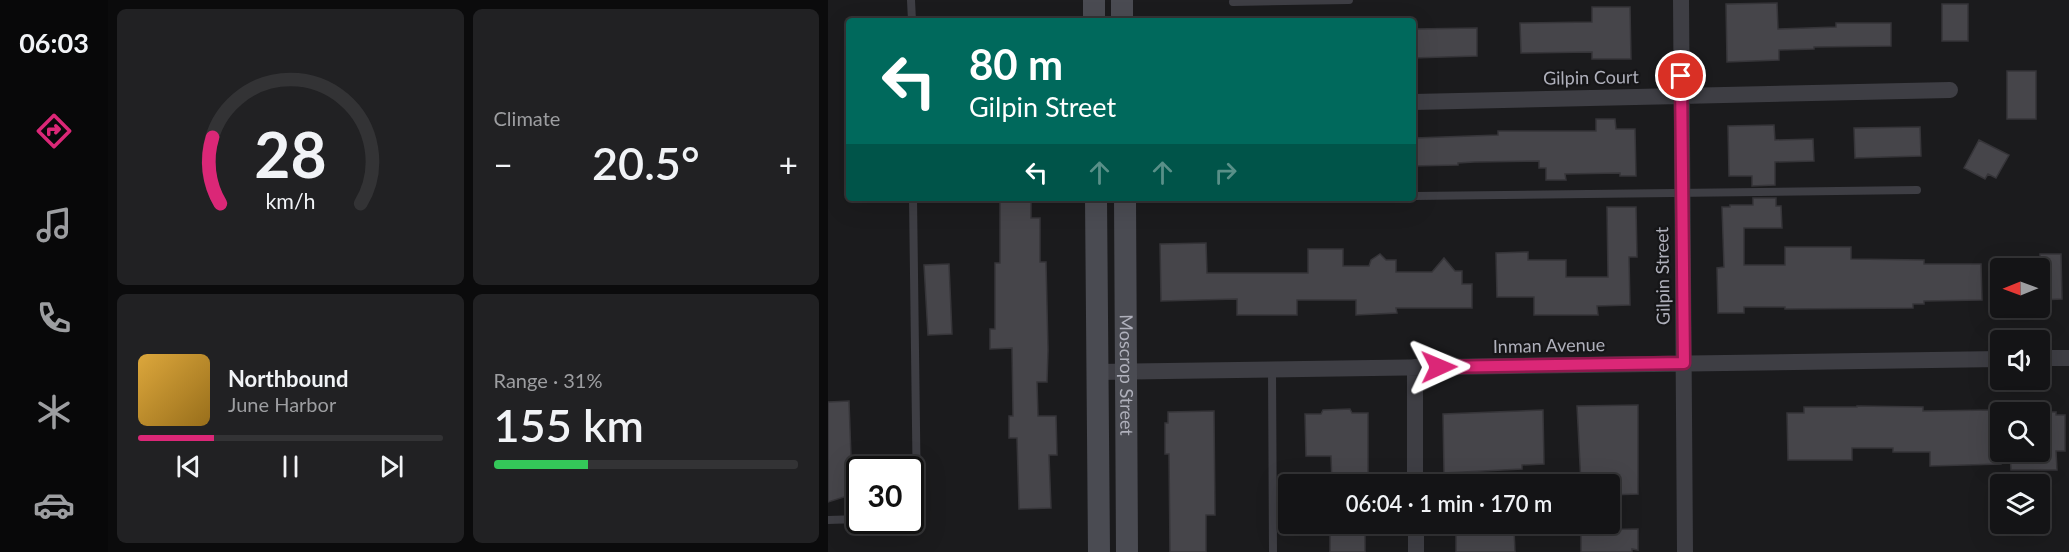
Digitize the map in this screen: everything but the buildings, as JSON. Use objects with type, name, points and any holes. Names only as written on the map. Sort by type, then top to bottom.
[{"type":"street","points":[[1094,0],[1094,18]]},
{"type":"street","points":[[1122,0],[1122,18]]},
{"type":"street","name":"Gilpin Street","points":[[1681,0],[1685,552]]},
{"type":"street","name":"Gilpin Court","points":[[1416,102],[1950,90]]},
{"type":"street","name":"Moscrop Street","points":[[1096,201],[1099,552]]},
{"type":"street","name":"Moscrop Street","points":[[1125,201],[1127,552]]},
{"type":"street","points":[[2050,358],[2069,358]]},
{"type":"street","name":"Inman Avenue","points":[[1097,372],[1990,359]]},
{"type":"street","points":[[1415,367],[1415,474]]},
{"type":"street","points":[[1416,534],[1416,552]]},
{"type":"lane","points":[[911,0],[912,18]]},
{"type":"lane","points":[[1233,2],[1348,0]]},
{"type":"lane","points":[[1416,196],[1917,190]]},
{"type":"lane","points":[[914,201],[917,456]]},
{"type":"lane","points":[[1272,370],[1273,552]]},
{"type":"lane","points":[[828,520],[846,519]]},
{"type":"route","points":[[1439,367],[1684,363],[1681,76]]}]
